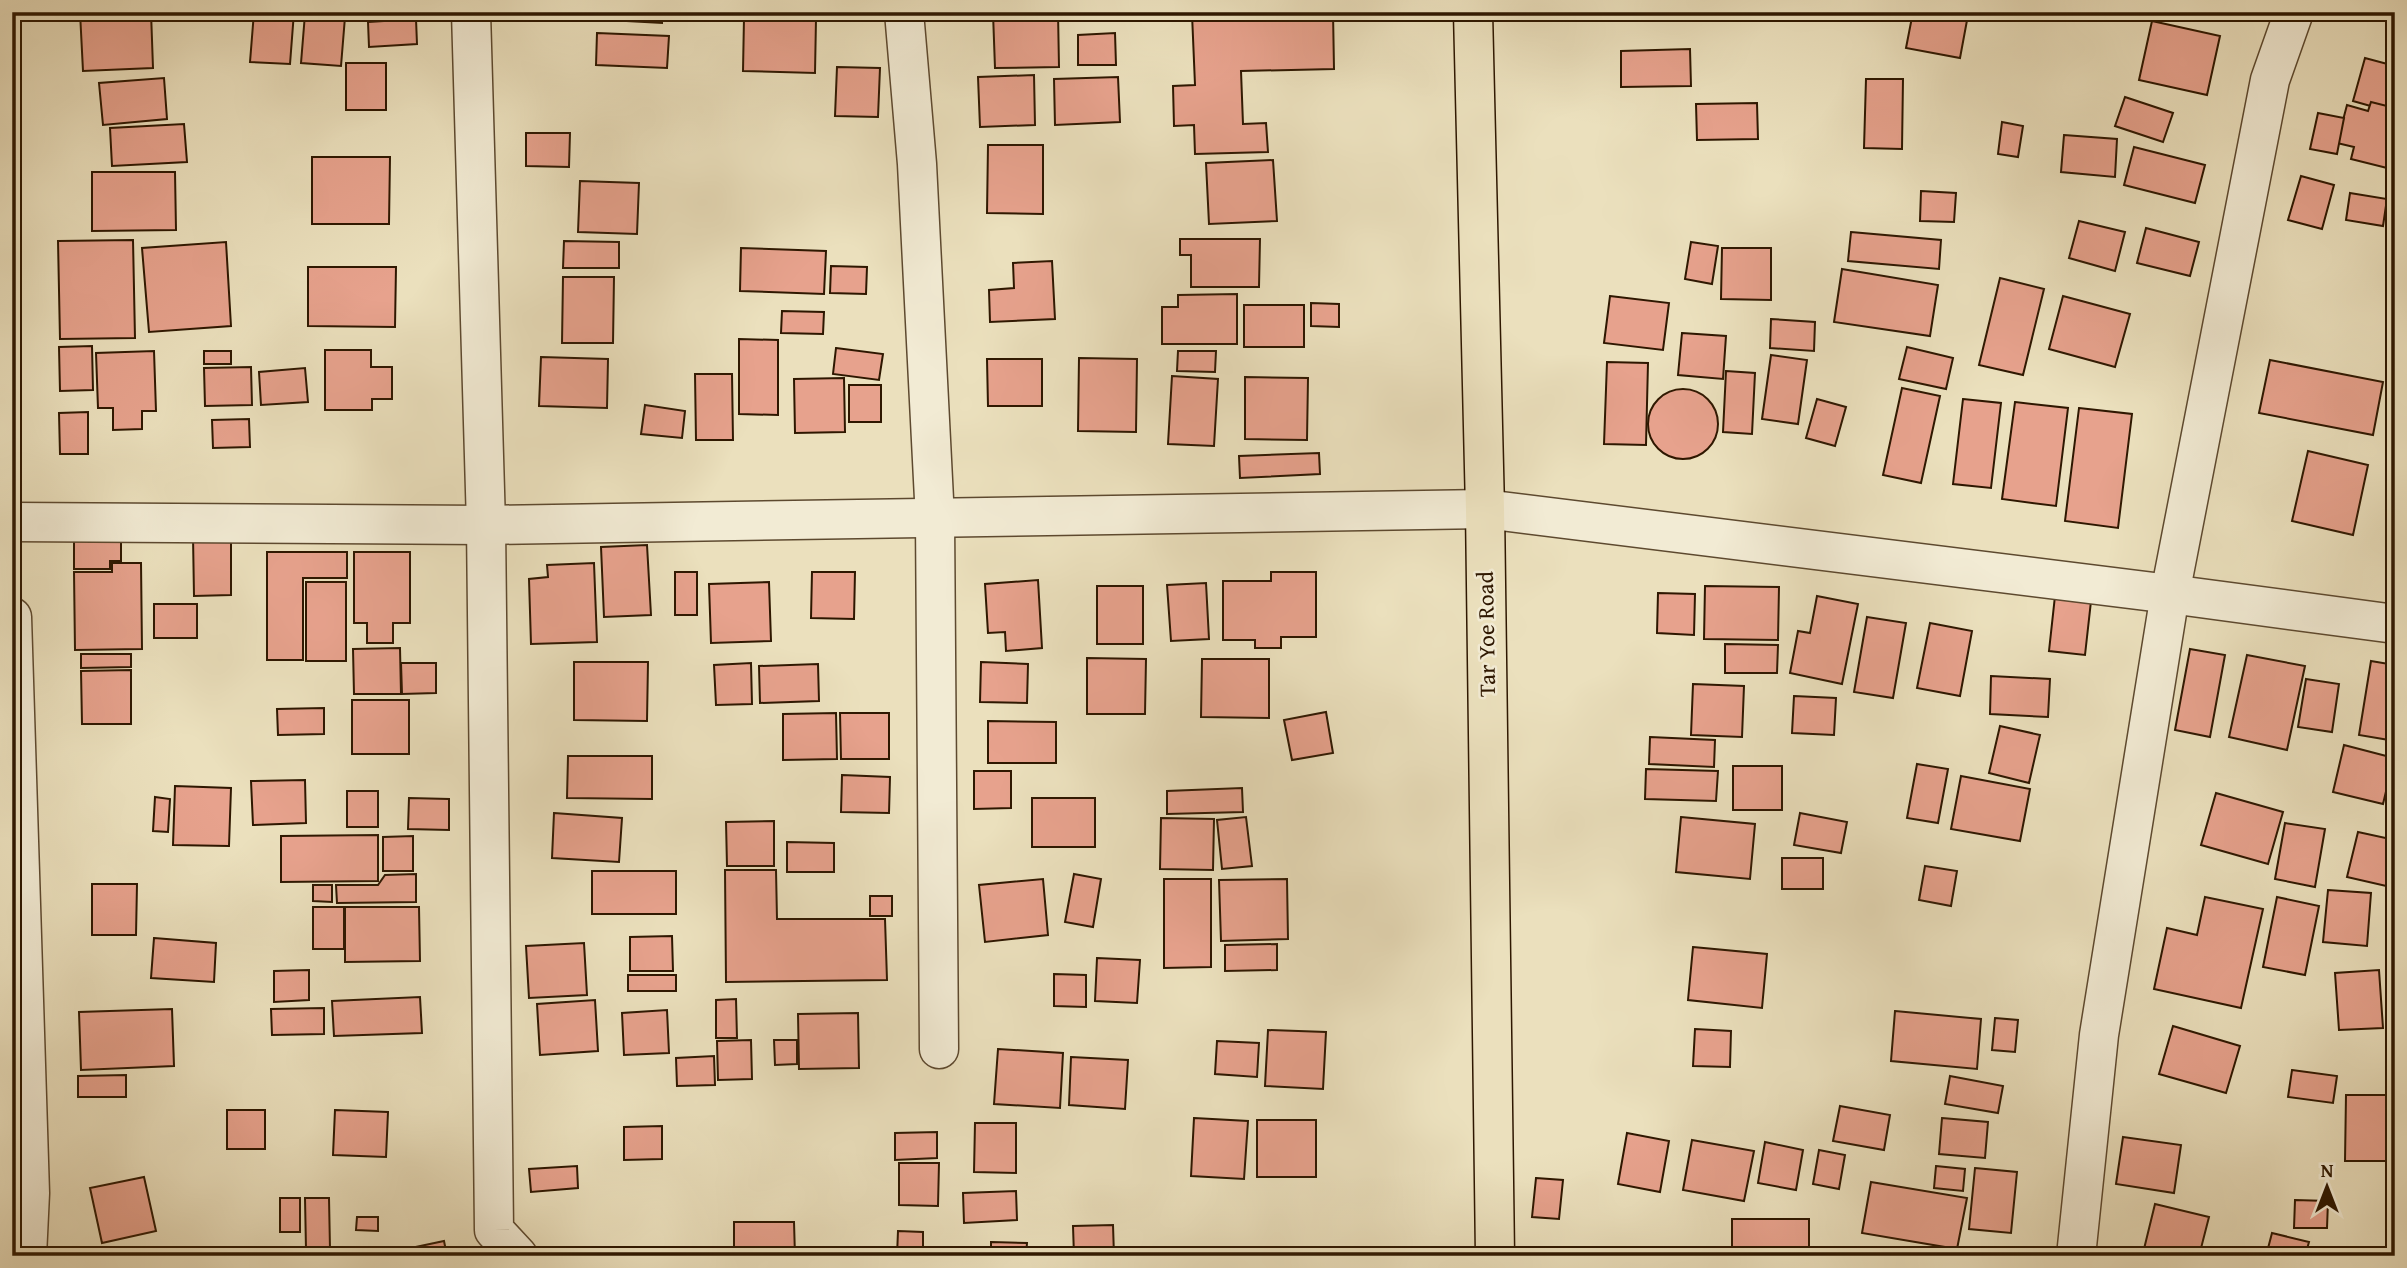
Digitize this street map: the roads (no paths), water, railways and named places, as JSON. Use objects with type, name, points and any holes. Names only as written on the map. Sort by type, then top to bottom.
[{"type":"main road","name":"Tar Yoe Road","points":[[1473,12],[1485,509],[1495,1256]]},
{"type":"street","points":[[471,12],[486,525],[494,1230],[518,1256]]},
{"type":"street","points":[[904,12],[917,164],[935,519],[939,1049]]},
{"type":"street","points":[[2076,1256],[2099,1035],[2170,594],[2270,80],[2294,12]]},
{"type":"street","points":[[12,522],[486,525],[1485,509],[2395,624]]},
{"type":"street","points":[[12,617],[30,1193],[27,1256]]}]
